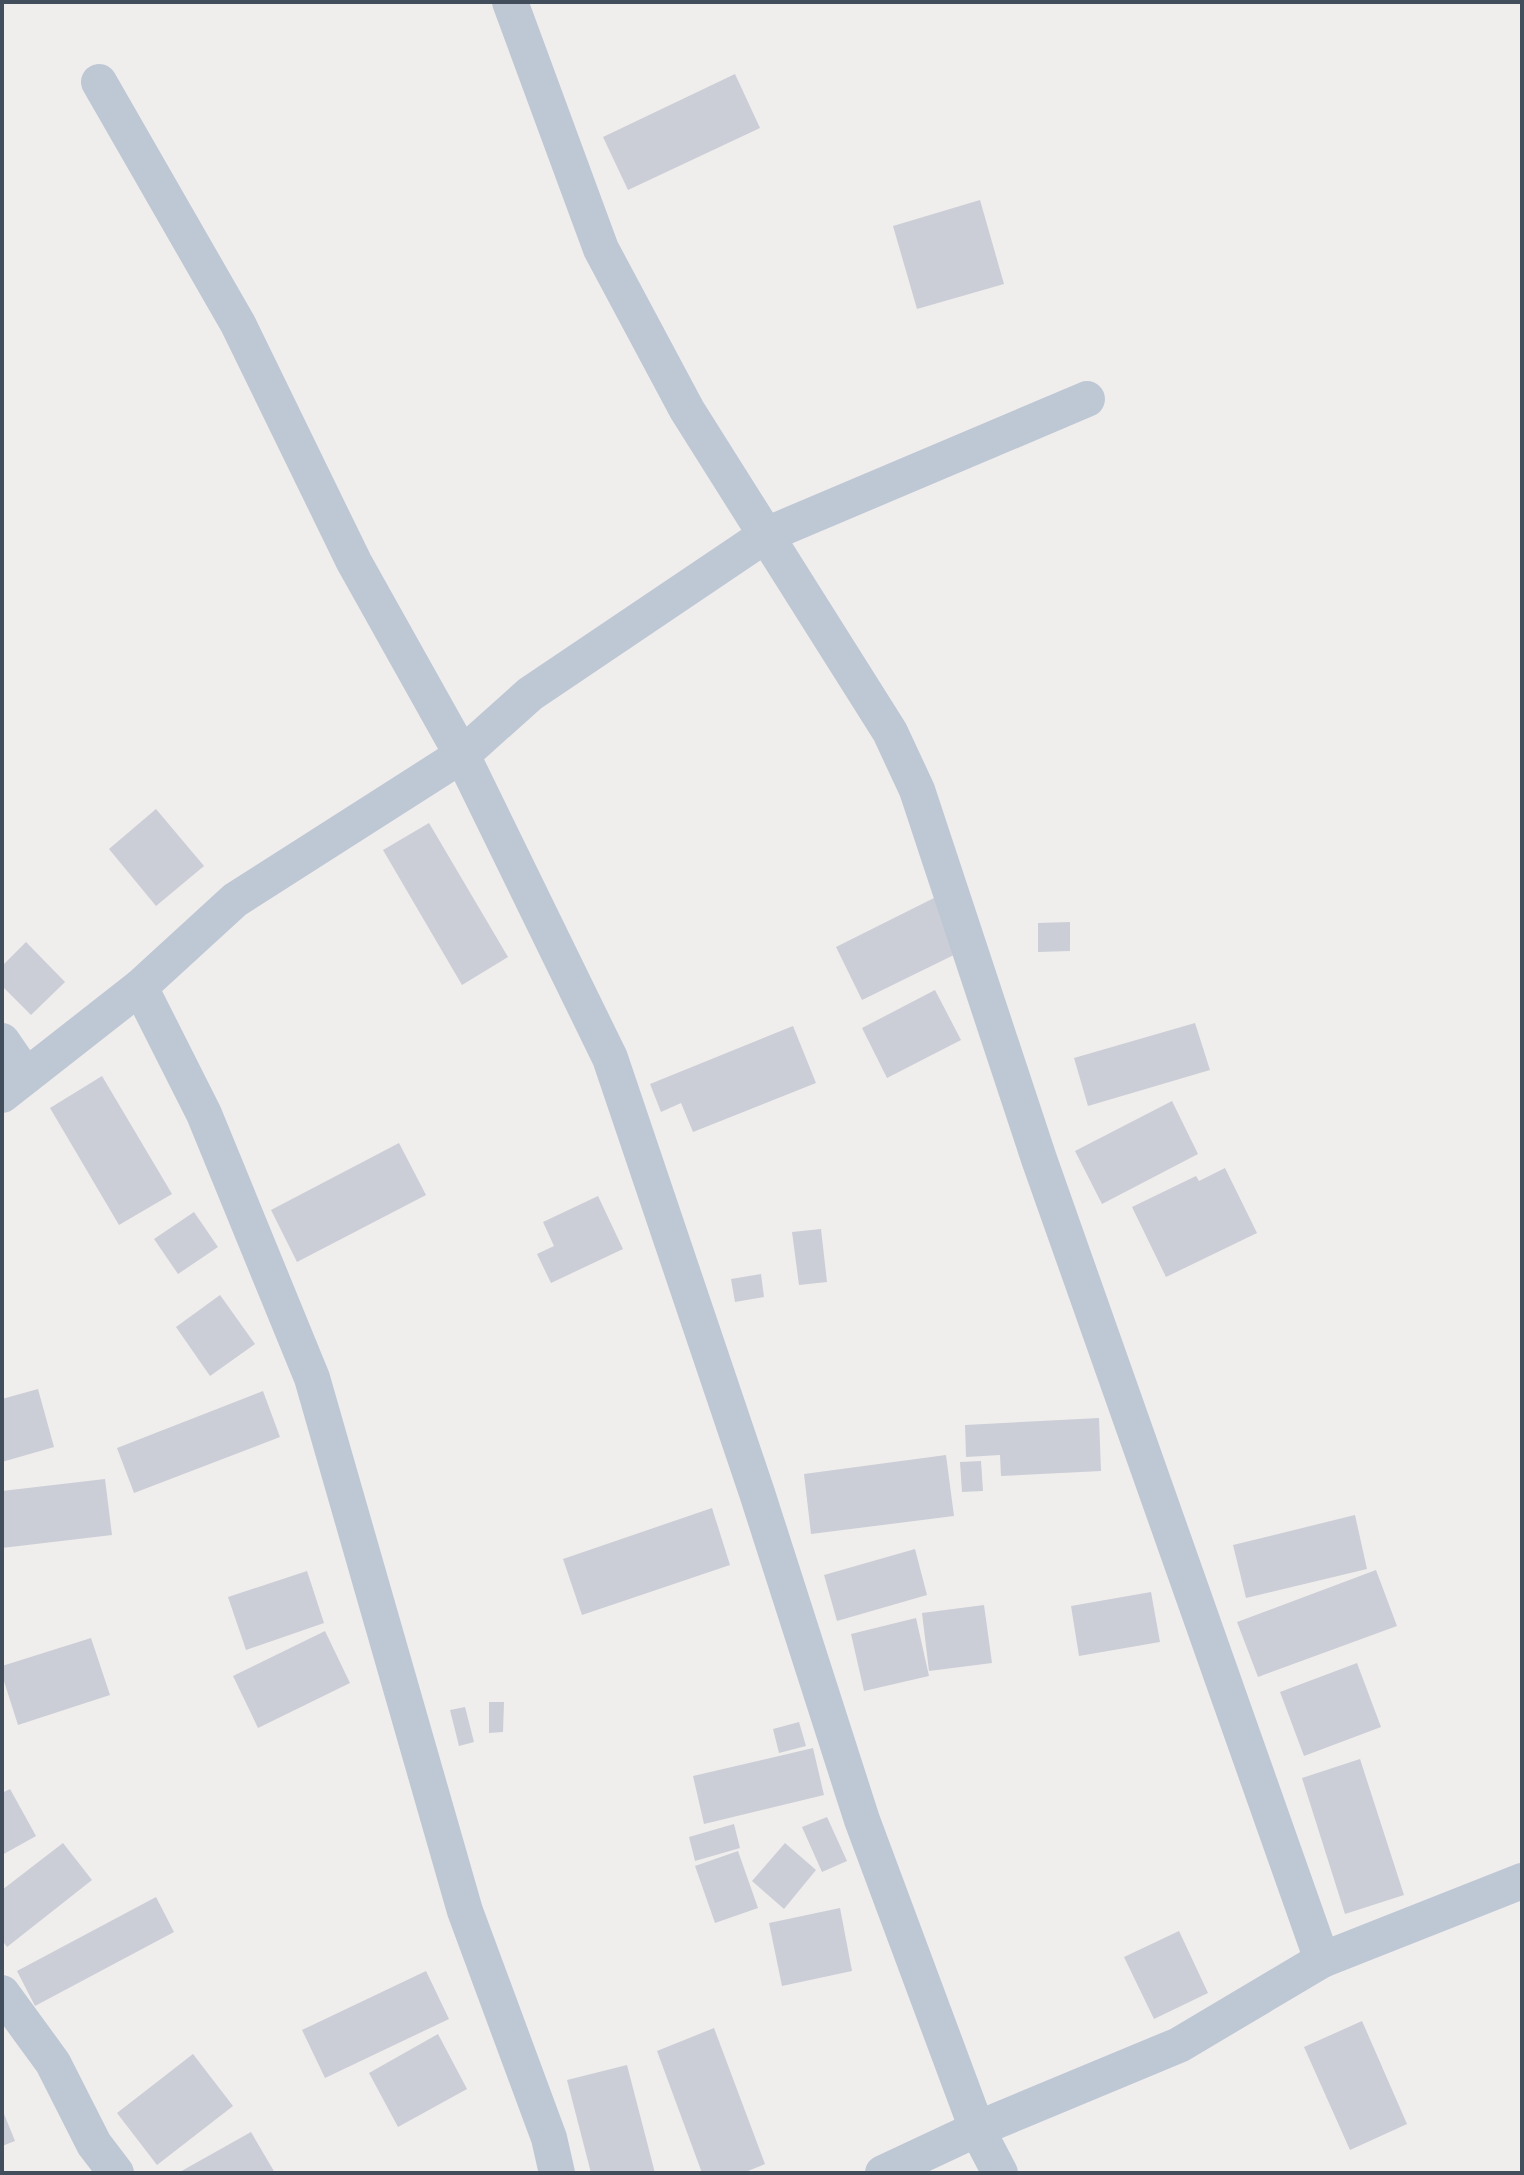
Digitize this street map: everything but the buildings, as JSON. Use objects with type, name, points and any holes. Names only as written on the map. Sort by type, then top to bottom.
[{"type":"street","points":[[510,2],[601,249],[687,410],[890,732],[917,790],[1039,1159],[1322,1960]]},
{"type":"street","points":[[99,82],[238,324],[354,562],[462,755],[610,1058],[757,1493],[862,1820],[977,2129],[1000,2173]]},
{"type":"street","points":[[2,1041],[14,1086],[140,987],[235,900],[462,755],[530,694],[766,535],[1087,399]]},
{"type":"street","points":[[140,987],[204,1114],[312,1378],[465,1911],[549,2138],[557,2173]]},
{"type":"street","points":[[883,2173],[977,2129],[1179,2045],[1322,1960],[1522,1881]]},
{"type":"street","points":[[2,1993],[53,2063],[94,2144],[116,2173]]}]
